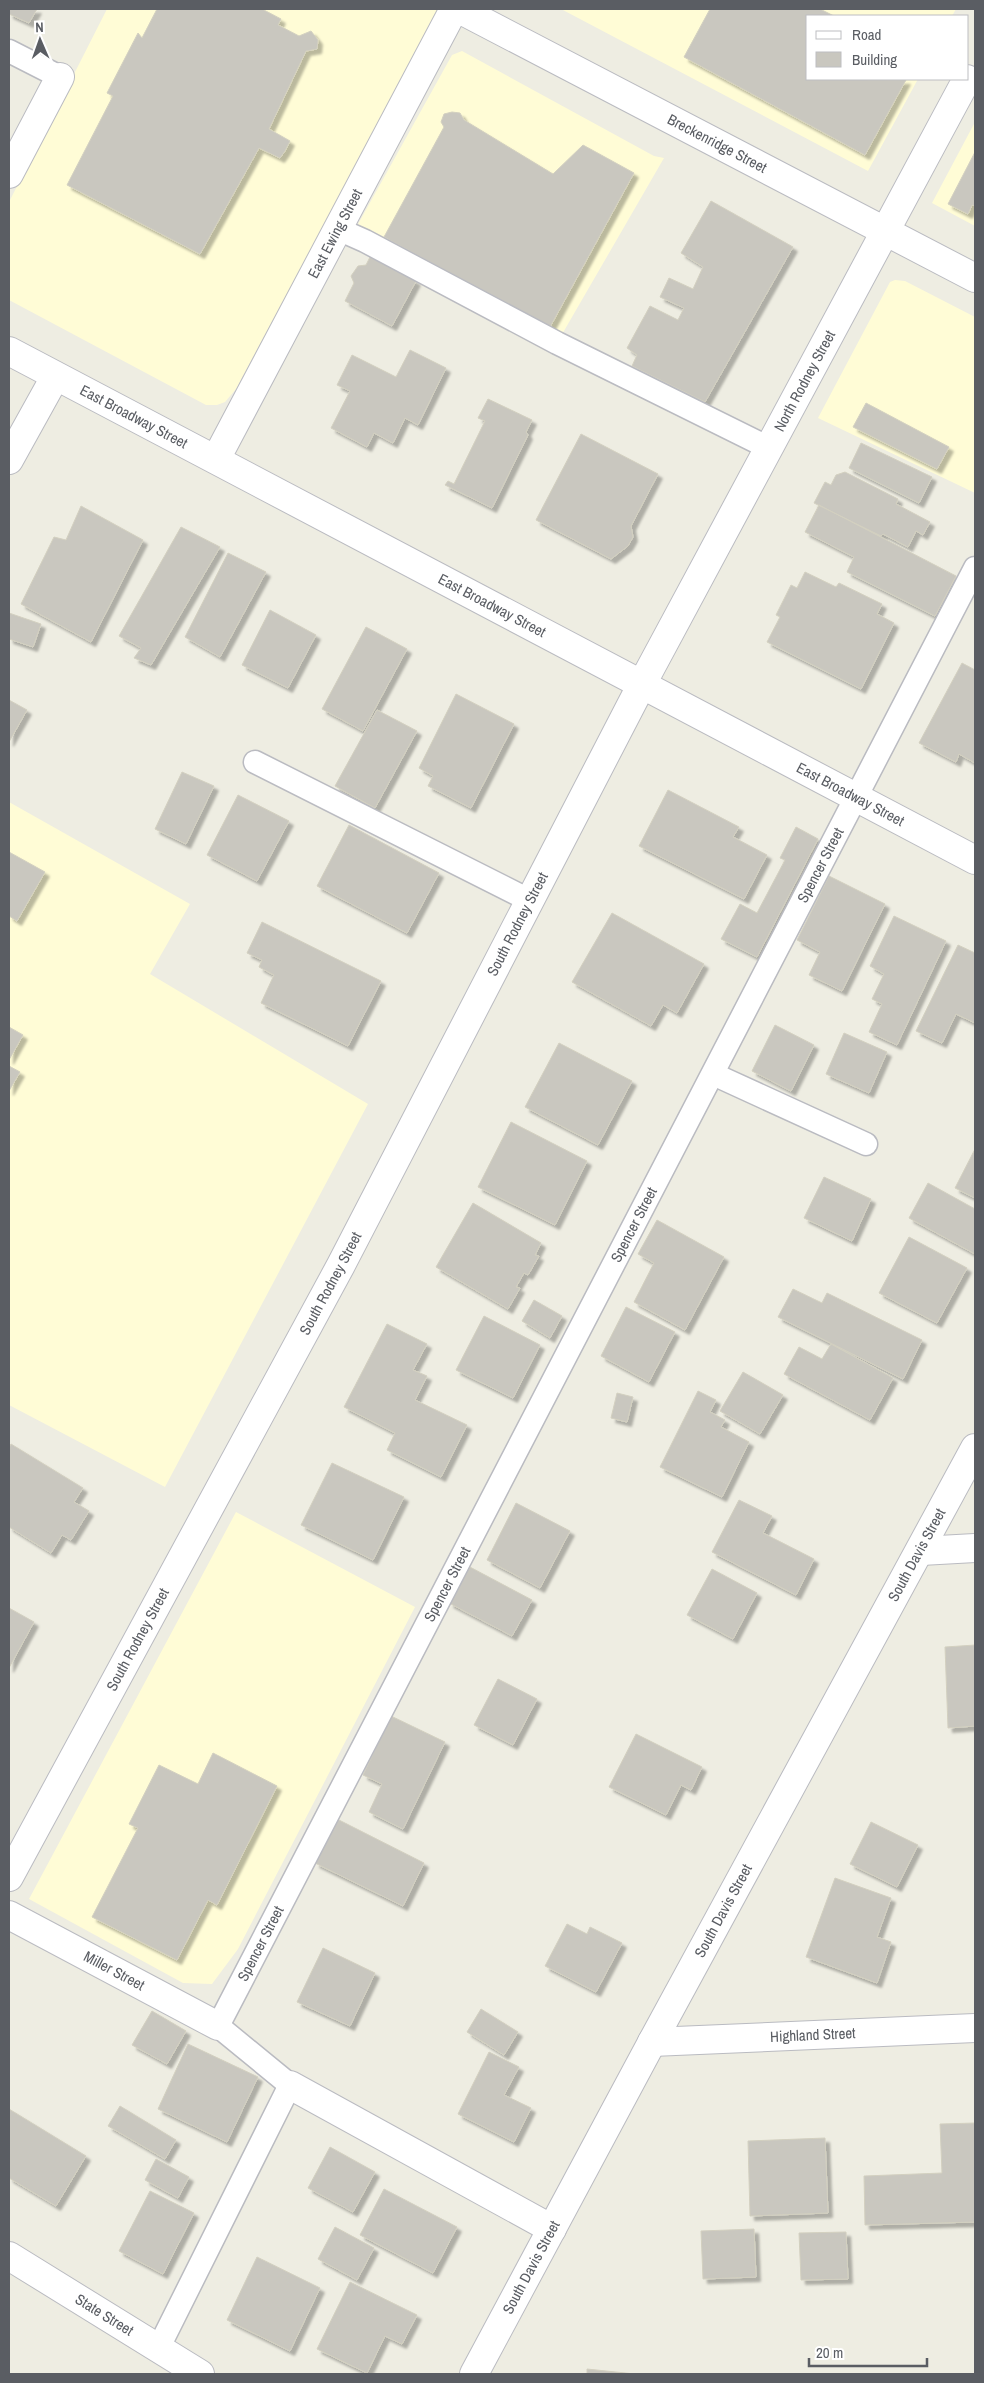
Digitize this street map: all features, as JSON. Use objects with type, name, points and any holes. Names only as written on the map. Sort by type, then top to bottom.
[{"type":"street","name":"East Ewing Street","points":[[216,459],[454,9]]},
{"type":"street","name":"Breckenridge Street","points":[[459,9],[975,278]]},
{"type":"street","points":[[9,174],[60,77]]},
{"type":"street","name":"North Rodney Street","points":[[642,684],[966,80]]},
{"type":"street","name":"East Broadway Street","points":[[9,351],[55,377],[216,459],[975,860]]},
{"type":"street","points":[[9,460],[55,377]]},
{"type":"street","name":"South Rodney Street","points":[[9,1877],[341,1265],[642,684]]},
{"type":"street","name":"South Davis Street","points":[[474,2374],[975,1448]]},
{"type":"street","points":[[920,1551],[975,1548]]},
{"type":"street","name":"Miller Street","points":[[9,1915],[218,2026]]},
{"type":"street","name":"Highland Street","points":[[652,2042],[975,2028]]},
{"type":"street","points":[[290,2085],[552,2229]]},
{"type":"street","name":"State Street","points":[[9,2256],[177,2365]]},
{"type":"lane","points":[[9,52],[60,77]]},
{"type":"lane","points":[[338,229],[365,241],[575,352],[769,448]]},
{"type":"lane","name":"Spencer Street","points":[[218,2026],[975,568]]},
{"type":"lane","points":[[255,762],[529,900]]},
{"type":"lane","points":[[713,1074],[866,1144]]},
{"type":"lane","points":[[177,2365],[290,2085],[218,2026]]},
{"type":"shaded area","points":[[107,9],[440,9],[236,389],[225,402],[217,405],[206,405],[9,300],[9,202]]},
{"type":"shaded area","points":[[561,9],[956,9],[953,15],[806,15],[806,80],[917,80],[868,171]]},
{"type":"shaded area","points":[[462,51],[654,156],[664,158],[557,343],[352,235],[452,55]]},
{"type":"shaded area","points":[[975,122],[975,226],[932,203]]},
{"type":"shaded area","points":[[895,280],[905,281],[975,317],[975,493],[818,418],[890,282]]},
{"type":"shaded area","points":[[9,802],[190,904],[150,974],[368,1104],[165,1487],[9,1405]]},
{"type":"shaded area","points":[[236,1512],[415,1607],[238,1949],[212,1984],[183,1983],[29,1899]]},
{"type":"building","points":[[9,9],[37,9],[29,23],[9,14]]},
{"type":"building","points":[[157,9],[262,9],[281,19],[278,25],[299,36],[311,31],[318,40],[317,49],[306,51],[269,129],[290,141],[285,151],[280,158],[259,148],[200,254],[67,185],[113,96],[107,93],[138,33],[142,38]]},
{"type":"building","points":[[710,9],[820,9],[832,15],[806,15],[806,80],[906,80],[865,155],[684,57]]},
{"type":"building","points":[[460,113],[464,120],[553,174],[583,145],[634,173],[550,327],[384,237],[444,127],[441,122],[444,114]]},
{"type":"building","points":[[975,152],[975,206],[972,205],[968,214],[948,204]]},
{"type":"building","points":[[711,201],[793,247],[705,402],[632,366],[637,355],[627,348],[650,306],[678,320],[684,308],[660,297],[669,278],[693,289],[703,267],[681,253]]},
{"type":"building","points":[[370,257],[416,281],[392,326],[345,301],[354,283],[351,276],[358,266],[366,265]]},
{"type":"building","points":[[410,350],[446,368],[418,425],[405,418],[393,443],[374,433],[367,447],[331,428],[350,391],[337,385],[352,355],[396,377]]},
{"type":"building","points":[[488,399],[532,420],[526,432],[528,435],[492,508],[445,485],[448,481],[454,484],[485,421],[478,418]]},
{"type":"building","points":[[866,403],[949,447],[937,469],[853,427]]},
{"type":"building","points":[[581,434],[658,474],[631,526],[633,537],[628,546],[611,559],[536,520]]},
{"type":"building","points":[[861,443],[932,477],[919,503],[849,468]]},
{"type":"building","points":[[845,472],[898,499],[896,504],[930,522],[923,535],[916,531],[908,547],[814,503],[825,482],[831,485],[836,475]]},
{"type":"building","points":[[819,505],[956,576],[935,616],[847,572],[854,557],[805,532]]},
{"type":"building","points":[[81,506],[143,540],[91,642],[21,604],[54,537],[66,540]]},
{"type":"building","points":[[181,527],[220,547],[151,665],[134,658],[141,648],[119,636]]},
{"type":"building","points":[[228,553],[266,572],[220,657],[185,637]]},
{"type":"building","points":[[805,572],[836,587],[839,583],[882,604],[877,614],[894,623],[861,689],[767,642],[780,617],[776,615],[791,585],[797,588]]},
{"type":"building","points":[[270,610],[316,635],[288,688],[242,665]]},
{"type":"building","points":[[9,613],[41,624],[33,647],[9,639]]},
{"type":"building","points":[[366,627],[407,649],[363,731],[322,709]]},
{"type":"building","points":[[962,663],[975,670],[975,763],[959,754],[956,762],[919,743]]},
{"type":"building","points":[[456,694],[514,724],[471,808],[428,786],[433,776],[419,768]]},
{"type":"building","points":[[9,700],[27,710],[9,742]]},
{"type":"building","points":[[377,710],[417,731],[375,808],[335,786]]},
{"type":"building","points":[[182,772],[214,786],[186,844],[155,829]]},
{"type":"building","points":[[668,790],[739,827],[733,837],[767,855],[744,899],[639,846]]},
{"type":"building","points":[[238,795],[289,821],[257,881],[207,855]]},
{"type":"building","points":[[349,825],[439,873],[407,933],[317,886]]},
{"type":"building","points":[[796,827],[818,839],[757,957],[721,939],[740,904],[757,913],[785,860],[780,858]]},
{"type":"building","points":[[9,852],[45,872],[17,921],[9,916]]},
{"type":"building","points":[[829,876],[885,904],[842,991],[809,975],[820,952],[797,940]]},
{"type":"building","points":[[612,913],[704,964],[677,1013],[663,1005],[651,1026],[572,982]]},
{"type":"building","points":[[894,916],[946,941],[897,1045],[869,1032],[882,1004],[872,999],[884,974],[870,966]]},
{"type":"building","points":[[262,922],[381,981],[348,1046],[261,1003],[274,975],[259,967],[262,960],[247,953]]},
{"type":"building","points":[[958,945],[975,953],[975,1023],[956,1014],[942,1043],[916,1031]]},
{"type":"building","points":[[775,1025],[814,1045],[791,1091],[752,1071]]},
{"type":"building","points":[[9,1027],[23,1035],[9,1060]]},
{"type":"building","points":[[844,1033],[887,1052],[869,1093],[826,1074]]},
{"type":"building","points":[[559,1043],[632,1081],[598,1145],[525,1107]]},
{"type":"building","points":[[9,1066],[20,1072],[9,1091]]},
{"type":"building","points":[[511,1122],[587,1161],[555,1225],[478,1187]]},
{"type":"building","points":[[975,1149],[975,1198],[955,1188]]},
{"type":"building","points":[[824,1177],[871,1199],[852,1241],[804,1218]]},
{"type":"building","points":[[928,1183],[975,1209],[975,1254],[909,1218]]},
{"type":"building","points":[[473,1203],[541,1243],[535,1255],[539,1256],[528,1275],[524,1273],[516,1287],[520,1288],[508,1309],[436,1267]]},
{"type":"building","points":[[657,1220],[724,1257],[685,1330],[634,1302],[654,1263],[638,1254]]},
{"type":"building","points":[[909,1237],[967,1268],[937,1323],[879,1293]]},
{"type":"building","points":[[793,1289],[822,1303],[827,1293],[922,1340],[903,1379],[778,1317]]},
{"type":"building","points":[[534,1300],[562,1316],[550,1338],[522,1321]]},
{"type":"building","points":[[626,1307],[675,1332],[649,1382],[601,1356]]},
{"type":"building","points":[[484,1316],[540,1345],[513,1398],[456,1370]]},
{"type":"building","points":[[387,1324],[427,1344],[413,1370],[427,1376],[415,1400],[467,1425],[441,1477],[387,1450],[395,1433],[344,1407]]},
{"type":"building","points":[[831,1344],[893,1378],[870,1420],[784,1374],[799,1347],[822,1359]]},
{"type":"building","points":[[743,1372],[783,1395],[760,1434],[720,1411]]},
{"type":"building","points":[[698,1391],[716,1400],[710,1412],[725,1420],[721,1427],[749,1442],[722,1497],[660,1467]]},
{"type":"building","points":[[617,1393],[633,1397],[627,1422],[611,1418]]},
{"type":"building","points":[[11,1444],[83,1488],[74,1502],[89,1511],[71,1540],[62,1535],[51,1553],[9,1527],[9,1448]]},
{"type":"building","points":[[332,1463],[404,1497],[373,1560],[301,1525]]},
{"type":"building","points":[[739,1500],[772,1516],[763,1533],[814,1559],[796,1595],[712,1552]]},
{"type":"building","points":[[516,1503],[570,1531],[540,1588],[487,1560]]},
{"type":"building","points":[[468,1566],[532,1600],[512,1636],[449,1603]]},
{"type":"building","points":[[712,1569],[757,1593],[733,1639],[687,1615]]},
{"type":"building","points":[[9,1608],[34,1622],[9,1668]]},
{"type":"building","points":[[975,1645],[975,1726],[948,1728],[945,1647]]},
{"type":"building","points":[[498,1679],[537,1699],[513,1745],[474,1725]]},
{"type":"building","points":[[391,1716],[445,1742],[403,1829],[369,1812],[382,1784],[363,1775]]},
{"type":"building","points":[[636,1734],[702,1767],[691,1790],[681,1785],[666,1815],[609,1787]]},
{"type":"building","points":[[213,1753],[277,1786],[217,1905],[208,1900],[177,1960],[92,1917],[138,1828],[129,1824],[159,1765],[198,1784]]},
{"type":"building","points":[[337,1819],[424,1863],[403,1906],[315,1863]]},
{"type":"building","points":[[871,1822],[918,1845],[897,1887],[850,1864]]},
{"type":"building","points":[[835,1878],[891,1898],[877,1937],[891,1942],[877,1983],[806,1957]]},
{"type":"building","points":[[567,1924],[587,1934],[590,1927],[622,1943],[596,1992],[545,1966]]},
{"type":"building","points":[[323,1948],[375,1973],[350,2026],[297,2002]]},
{"type":"building","points":[[481,2009],[518,2032],[504,2055],[467,2032]]},
{"type":"building","points":[[152,2011],[186,2031],[167,2064],[132,2045]]},
{"type":"building","points":[[188,2044],[258,2077],[227,2142],[158,2109]]},
{"type":"building","points":[[489,2052],[519,2067],[504,2095],[531,2108],[514,2142],[458,2114]]},
{"type":"building","points":[[120,2106],[176,2140],[165,2159],[108,2126]]},
{"type":"building","points":[[9,2109],[86,2156],[56,2206],[9,2178]]},
{"type":"building","points":[[975,2123],[975,2222],[865,2225],[864,2176],[942,2173],[940,2124]]},
{"type":"building","points":[[825,2138],[828,2213],[750,2216],[748,2141]]},
{"type":"building","points":[[330,2147],[375,2172],[353,2212],[308,2188]]},
{"type":"building","points":[[156,2159],[189,2177],[178,2198],[145,2180]]},
{"type":"building","points":[[384,2189],[457,2227],[433,2273],[360,2235]]},
{"type":"building","points":[[150,2191],[194,2213],[163,2274],[119,2251]]},
{"type":"building","points":[[335,2227],[374,2248],[357,2280],[318,2259]]},
{"type":"building","points":[[754,2229],[756,2277],[703,2279],[701,2231]]},
{"type":"building","points":[[846,2232],[848,2279],[801,2280],[799,2233]]},
{"type":"building","points":[[257,2257],[320,2288],[290,2351],[227,2320]]},
{"type":"building","points":[[350,2282],[417,2315],[402,2344],[385,2336],[367,2373],[317,2349]]},
{"type":"building","points":[[587,2369],[635,2374],[587,2374]]}]
